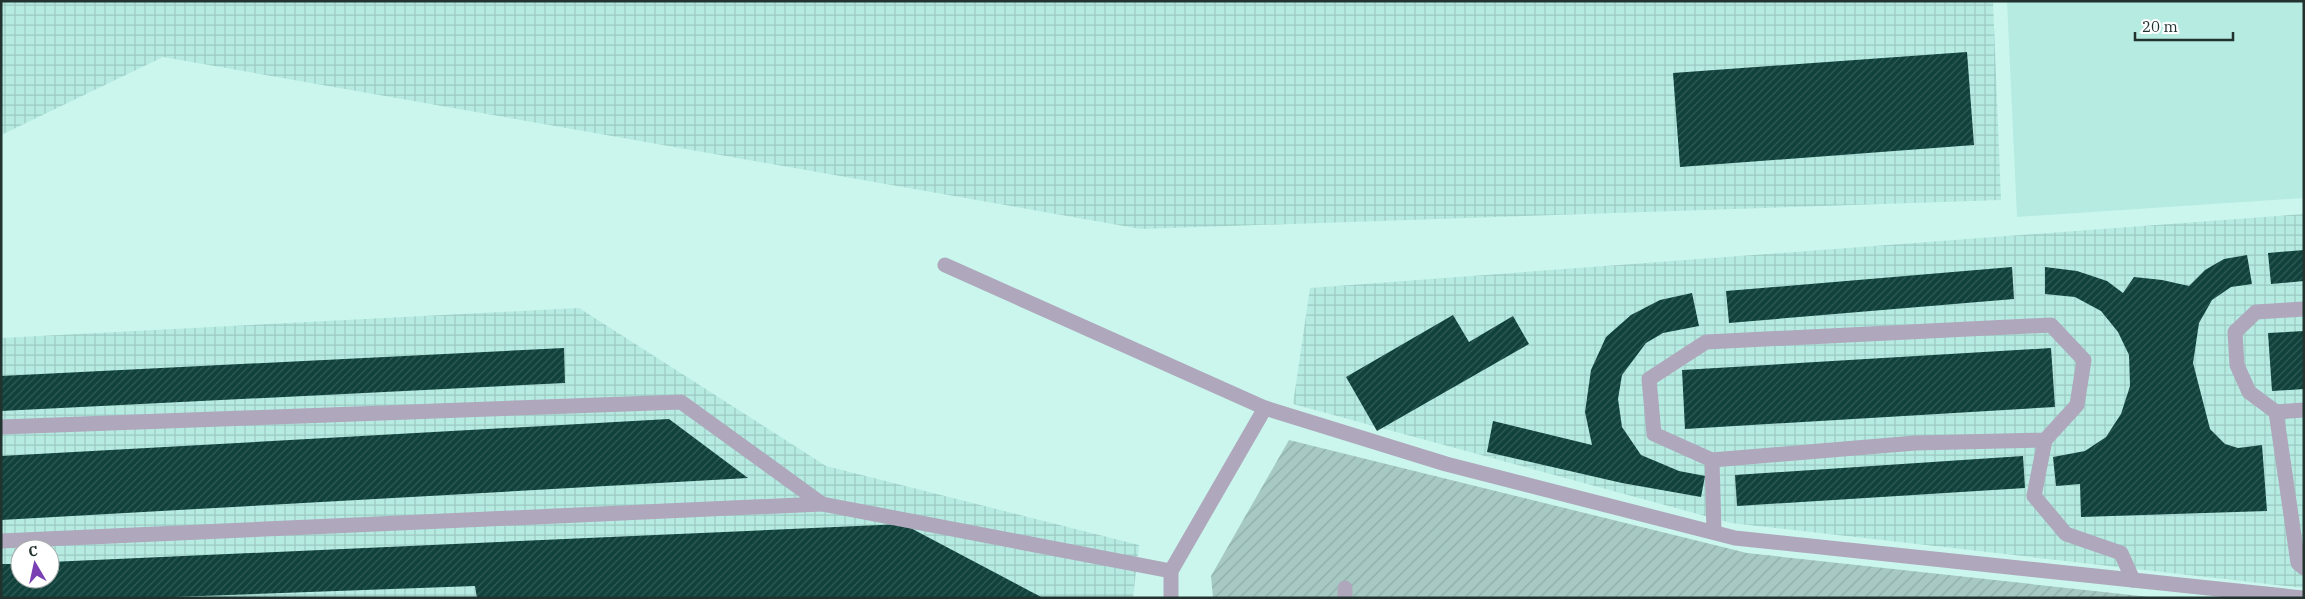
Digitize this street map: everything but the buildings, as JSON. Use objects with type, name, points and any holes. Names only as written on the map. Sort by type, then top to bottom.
[{"type":"lane","points":[[946,265],[1265,408],[1446,464],[1735,538],[2303,598]]},
{"type":"lane","points":[[2304,309],[2256,312],[2235,332],[2237,365],[2249,392],[2276,412],[2304,410]]},
{"type":"lane","points":[[2045,440],[1915,443],[1712,460],[1654,434],[1649,379],[1706,342],[2051,325],[2084,360],[2077,405],[2045,440],[2034,496],[2066,534],[2121,553],[2133,580]]},
{"type":"lane","points":[[1,427],[681,402],[822,504]]},
{"type":"lane","points":[[1171,598],[1172,571],[1265,408]]},
{"type":"lane","points":[[2276,412],[2298,528],[2298,563],[2304,568]]},
{"type":"lane","points":[[1712,460],[1714,532]]},
{"type":"lane","points":[[1,541],[822,504],[1172,571]]},
{"type":"shaded area","points":[[1,1],[1993,1],[2001,200],[1141,229],[163,57],[1,135]]},
{"type":"shaded area","points":[[2007,1],[2304,1],[2304,198],[2017,217]]},
{"type":"shaded area","points":[[2304,214],[2304,588],[1731,523],[1293,404],[1310,288]]},
{"type":"shaded area","points":[[579,308],[826,466],[1139,545],[1133,598],[1,598],[1,338]]},
{"type":"shaded area","points":[[1289,440],[1747,553],[2159,598],[1213,598],[1211,576]]}]
